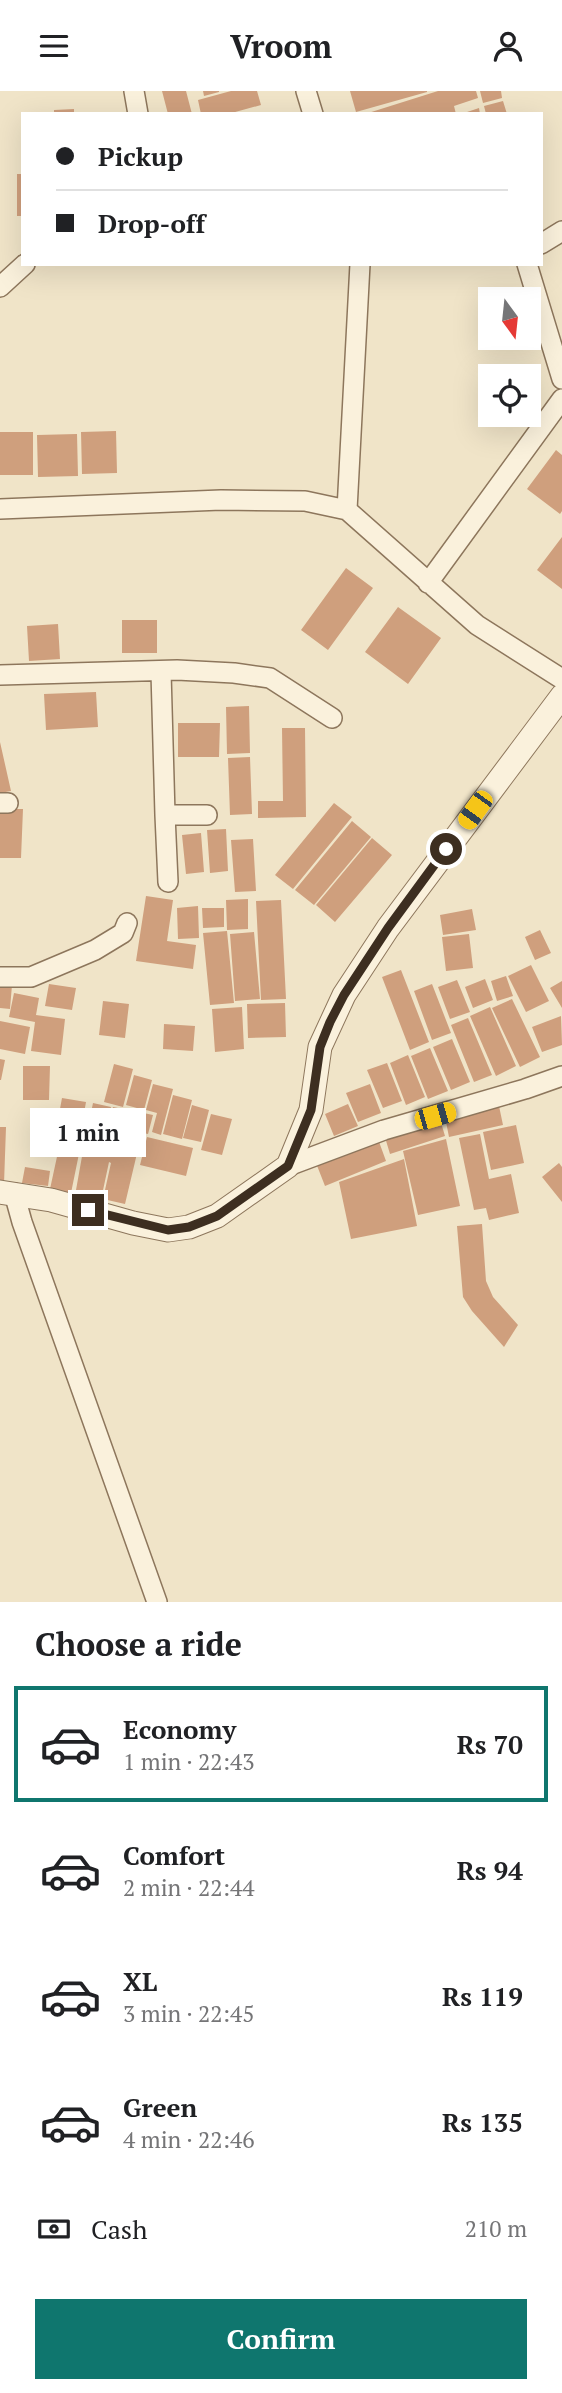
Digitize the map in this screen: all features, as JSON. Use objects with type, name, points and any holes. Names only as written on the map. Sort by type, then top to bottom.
[{"type":"street","points":[[134,91],[138,112]]},
{"type":"street","points":[[306,91],[312,112]]},
{"type":"street","points":[[543,243],[562,231]]},
{"type":"street","points":[[0,287],[23,266]]},
{"type":"street","points":[[347,510],[360,266]]},
{"type":"street","points":[[528,266],[562,379]]},
{"type":"street","points":[[428,583],[562,399]]},
{"type":"street","points":[[0,509],[221,500],[305,501],[347,510],[477,625],[562,679]]},
{"type":"street","points":[[0,675],[161,673],[177,670],[234,673],[270,678],[332,718]]},
{"type":"street","points":[[161,673],[168,882]]},
{"type":"street","points":[[288,1166],[311,1110],[320,1047],[344,995],[388,928],[562,696]]},
{"type":"street","points":[[165,815],[207,815]]},
{"type":"street","points":[[0,977],[31,977],[82,956],[123,933],[127,923]]},
{"type":"street","points":[[7,1192],[51,1200],[168,1230],[189,1227],[217,1216],[288,1166],[384,1130],[562,1076]]},
{"type":"street","points":[[7,1192],[22,1222],[157,1602]]},
{"type":"building","points":[[162,91],[186,91],[191,112],[167,112]]},
{"type":"building","points":[[203,91],[219,91],[219,92],[204,96]]},
{"type":"building","points":[[231,91],[257,91],[261,105],[235,112],[201,112],[198,100]]},
{"type":"building","points":[[350,91],[427,91],[427,92],[356,112]]},
{"type":"building","points":[[438,91],[476,91],[478,98],[454,106],[456,112],[371,112]]},
{"type":"building","points":[[480,91],[501,91],[502,98],[483,103]]},
{"type":"building","points":[[503,101],[506,112],[486,112],[484,106]]},
{"type":"building","points":[[74,109],[74,112],[54,112]]},
{"type":"building","points":[[17,174],[21,174],[21,216],[17,216]]},
{"type":"building","points":[[116,431],[117,473],[82,474],[81,432]]},
{"type":"building","points":[[0,432],[33,432],[33,475],[0,475]]},
{"type":"building","points":[[77,434],[78,476],[38,477],[37,435]]},
{"type":"building","points":[[556,450],[562,455],[560,514],[527,489]]},
{"type":"building","points":[[562,537],[562,589],[537,570]]},
{"type":"building","points":[[346,568],[373,588],[328,650],[301,630]]},
{"type":"building","points":[[398,607],[441,638],[408,684],[365,652]]},
{"type":"building","points":[[122,620],[157,620],[157,653],[122,653]]},
{"type":"building","points":[[58,624],[60,659],[29,661],[27,626]]},
{"type":"building","points":[[96,692],[98,727],[46,730],[44,694]]},
{"type":"building","points":[[249,706],[250,753],[227,754],[226,707]]},
{"type":"building","points":[[178,723],[220,723],[219,757],[178,757]]},
{"type":"building","points":[[282,728],[305,728],[306,817],[258,818],[258,801],[283,801]]},
{"type":"building","points":[[0,742],[11,791],[0,793]]},
{"type":"building","points":[[250,757],[252,814],[230,815],[228,758]]},
{"type":"building","points":[[334,803],[352,817],[293,889],[275,875]]},
{"type":"building","points":[[0,809],[23,809],[21,858],[0,858]]},
{"type":"building","points":[[352,821],[371,837],[314,905],[295,890]]},
{"type":"building","points":[[226,829],[228,871],[210,873],[207,830]]},
{"type":"building","points":[[201,833],[204,872],[186,874],[182,835]]},
{"type":"building","points":[[372,838],[392,855],[335,922],[316,905]]},
{"type":"building","points":[[253,839],[256,891],[235,892],[231,840]]},
{"type":"building","points":[[146,896],[173,900],[167,941],[196,945],[193,969],[136,961]]},
{"type":"building","points":[[248,899],[248,929],[227,930],[226,900]]},
{"type":"building","points":[[281,900],[286,999],[261,1000],[256,901]]},
{"type":"building","points":[[198,906],[199,938],[178,939],[177,908]]},
{"type":"building","points":[[202,908],[224,908],[224,927],[203,928]]},
{"type":"building","points":[[472,909],[476,930],[443,935],[440,915]]},
{"type":"building","points":[[540,930],[551,953],[535,960],[525,937]]},
{"type":"building","points":[[227,931],[234,1003],[210,1005],[203,933]]},
{"type":"building","points":[[254,932],[260,999],[235,1001],[230,934]]},
{"type":"building","points":[[469,934],[473,968],[446,971],[442,937]]},
{"type":"building","points":[[531,965],[549,1001],[526,1012],[508,976]]},
{"type":"building","points":[[401,970],[429,1042],[410,1050],[382,977]]},
{"type":"building","points":[[506,976],[513,996],[497,1001],[491,981]]},
{"type":"building","points":[[485,979],[493,1000],[473,1008],[465,987]]},
{"type":"building","points":[[457,980],[470,1012],[450,1019],[438,987]]},
{"type":"building","points":[[562,981],[562,1008],[550,988]]},
{"type":"building","points":[[0,984],[12,985],[10,1009],[0,1008]]},
{"type":"building","points":[[49,984],[76,988],[72,1010],[45,1006]]},
{"type":"building","points":[[432,984],[451,1033],[432,1040],[414,991]]},
{"type":"building","points":[[14,993],[39,998],[36,1015],[65,1019],[61,1055],[31,1051],[35,1022],[9,1017]]},
{"type":"building","points":[[512,999],[540,1057],[520,1067],[492,1008]]},
{"type":"building","points":[[103,1001],[129,1004],[125,1038],[99,1035]]},
{"type":"building","points":[[285,1003],[286,1037],[248,1038],[247,1004]]},
{"type":"building","points":[[242,1007],[244,1049],[215,1052],[212,1009]]},
{"type":"building","points":[[490,1007],[516,1066],[496,1076],[470,1016]]},
{"type":"building","points":[[561,1016],[562,1045],[542,1052],[532,1027]]},
{"type":"building","points":[[468,1018],[492,1075],[474,1082],[451,1025]]},
{"type":"building","points":[[0,1021],[30,1027],[25,1054],[0,1049]]},
{"type":"building","points":[[164,1024],[195,1026],[193,1051],[163,1049]]},
{"type":"building","points":[[452,1039],[470,1082],[451,1090],[433,1047]]},
{"type":"building","points":[[430,1048],[448,1091],[428,1099],[411,1056]]},
{"type":"building","points":[[408,1055],[425,1097],[406,1105],[390,1063]]},
{"type":"building","points":[[0,1059],[5,1060],[1,1080],[0,1080]]},
{"type":"building","points":[[387,1063],[402,1101],[383,1108],[367,1070]]},
{"type":"building","points":[[114,1064],[133,1069],[123,1107],[104,1102]]},
{"type":"building","points":[[23,1066],[50,1066],[49,1100],[23,1100]]},
{"type":"building","points":[[134,1075],[152,1080],[144,1110],[126,1105]]},
{"type":"building","points":[[153,1084],[173,1089],[161,1135],[152,1132],[157,1113],[146,1110]]},
{"type":"building","points":[[370,1084],[381,1113],[358,1122],[346,1093]]},
{"type":"building","points":[[173,1095],[192,1100],[182,1139],[163,1134]]},
{"type":"building","points":[[62,1098],[86,1102],[81,1130],[57,1125]]},
{"type":"building","points":[[93,1103],[111,1107],[105,1135],[87,1132]]},
{"type":"building","points":[[348,1104],[358,1126],[334,1136],[325,1114]]},
{"type":"building","points":[[192,1105],[209,1110],[201,1142],[183,1138]]},
{"type":"building","points":[[499,1106],[503,1125],[449,1137],[445,1117]]},
{"type":"building","points":[[113,1107],[133,1111],[132,1121],[134,1111],[153,1115],[148,1134],[129,1130],[127,1140],[107,1136]]},
{"type":"building","points":[[211,1114],[232,1119],[222,1155],[201,1150]]},
{"type":"building","points":[[439,1116],[445,1136],[390,1154],[384,1134]]},
{"type":"building","points":[[516,1125],[524,1163],[491,1170],[483,1132]]},
{"type":"building","points":[[0,1127],[6,1127],[4,1184],[0,1184]]},
{"type":"building","points":[[63,1129],[83,1134],[71,1193],[50,1189]]},
{"type":"building","points":[[86,1134],[139,1145],[125,1204],[103,1199],[111,1163],[109,1162],[102,1195],[76,1190]]},
{"type":"building","points":[[480,1134],[489,1179],[511,1174],[519,1213],[489,1220],[486,1208],[474,1210],[459,1138]]},
{"type":"building","points":[[147,1137],[193,1148],[186,1176],[140,1165]]},
{"type":"building","points":[[378,1139],[386,1161],[325,1186],[316,1163]]},
{"type":"building","points":[[446,1139],[460,1206],[418,1215],[403,1151]]},
{"type":"building","points":[[404,1159],[417,1226],[351,1239],[339,1182]]},
{"type":"building","points":[[559,1163],[562,1167],[562,1202],[542,1177]]},
{"type":"building","points":[[25,1167],[50,1171],[48,1186],[22,1183]]},
{"type":"building","points":[[482,1224],[486,1281],[493,1297],[518,1325],[504,1347],[463,1297],[457,1226]]},
{"type":"route","points":[[88,1210],[168,1230],[189,1227],[217,1216],[288,1166],[311,1110],[320,1047],[330,1022],[344,995],[388,928],[446,849]]}]
